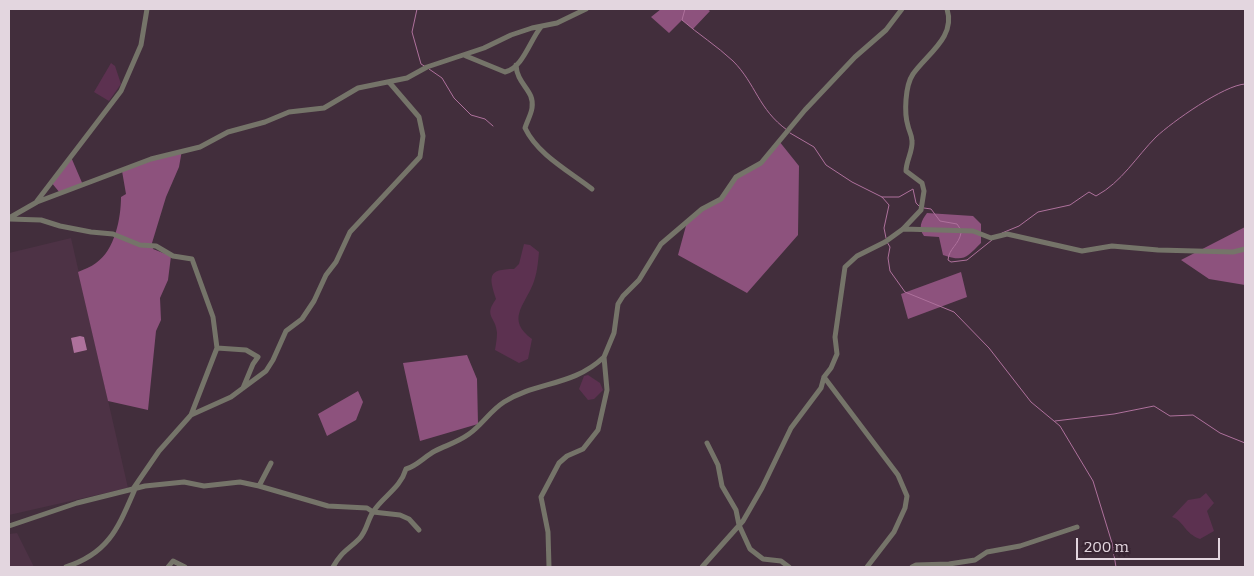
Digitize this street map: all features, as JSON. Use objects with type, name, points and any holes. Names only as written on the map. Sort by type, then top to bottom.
[{"type":"street","points":[[36,202],[121,90],[141,45],[147,9]]},
{"type":"street","points":[[9,219],[36,202],[154,158],[200,146],[228,132],[265,122],[288,112],[324,108],[358,88],[408,78],[427,67],[484,48],[518,33],[561,22],[586,9]]},
{"type":"street","points":[[333,567],[342,552],[357,542],[365,532],[373,512],[394,490],[403,478],[406,469],[436,450],[457,442],[472,432],[504,402],[524,393],[583,373],[604,356],[614,333],[618,304],[623,296],[639,280],[661,244],[702,210],[721,199],[736,177],[761,163],[805,110],[855,57],[886,30],[902,9]]},
{"type":"street","points":[[702,567],[739,525],[762,488],[791,428],[821,388],[824,377],[831,368],[837,354],[835,337],[845,267],[856,256],[884,242],[903,229],[921,210],[924,190],[922,183],[906,171],[912,143],[907,124],[907,91],[913,73],[930,58],[948,27],[950,21],[947,9]]},
{"type":"street","points":[[460,55],[473,58],[505,72],[516,65],[540,27]]},
{"type":"street","points":[[516,65],[516,76],[532,99],[532,108],[525,128],[529,135],[554,161],[592,188]]},
{"type":"street","points":[[191,415],[231,396],[266,371],[286,331],[302,319],[314,302],[326,275],[336,262],[350,232],[420,157],[423,136],[419,117],[389,82]]},
{"type":"street","points":[[9,219],[41,220],[84,231],[113,234],[140,245],[161,248],[173,256],[188,257],[195,263],[213,317],[217,348],[191,415],[159,451],[134,489],[118,528],[102,550],[66,567]]},
{"type":"street","points":[[903,229],[973,231],[991,238],[1007,234],[1082,251],[1112,246],[1158,250],[1233,252],[1245,249]]},
{"type":"street","points":[[217,348],[246,350],[258,358],[252,364],[243,388]]},
{"type":"street","points":[[549,567],[548,532],[541,497],[559,463],[583,449],[598,430],[607,390],[604,356]]},
{"type":"street","points":[[824,377],[898,475],[907,496],[905,508],[894,532],[867,567]]},
{"type":"street","points":[[707,443],[718,465],[718,474],[736,510],[739,525],[754,554],[763,559],[781,561],[789,567]]},
{"type":"street","points":[[259,486],[271,463]]},
{"type":"street","points":[[9,526],[77,503],[134,489],[184,482],[204,486],[240,482],[328,506],[367,508],[373,512],[400,515],[409,519],[419,530]]},
{"type":"street","points":[[912,567],[916,565],[949,564],[975,560],[987,552],[1020,546],[1076,527]]},
{"type":"street","points":[[168,567],[173,562],[185,567]]},
{"type":"shaded area","points":[[661,9],[707,9],[710,11],[693,29],[682,20],[669,33],[651,17]]},
{"type":"shaded area","points":[[111,63],[115,66],[121,84],[109,101],[94,92]]},
{"type":"shaded area","points":[[779,141],[799,166],[798,235],[747,293],[678,255],[687,222],[702,210],[719,202],[728,187],[743,174],[762,164]]},
{"type":"shaded area","points":[[182,150],[179,167],[166,197],[152,243],[153,249],[171,256],[168,280],[160,298],[161,320],[156,331],[148,410],[108,401],[78,272],[103,257],[116,233],[121,197],[126,194],[122,171]]},
{"type":"shaded area","points":[[71,157],[83,185],[60,193],[51,182]]},
{"type":"shaded area","points":[[927,213],[973,216],[981,224],[981,243],[964,257],[956,258],[943,255],[939,237],[924,236],[922,233],[921,225]]},
{"type":"shaded area","points":[[1245,227],[1245,285],[1209,279],[1181,260]]},
{"type":"shaded area","points":[[71,238],[128,488],[9,515],[9,253]]},
{"type":"shaded area","points":[[524,244],[530,245],[539,252],[534,280],[519,313],[520,325],[524,332],[532,339],[528,359],[519,363],[495,350],[497,333],[490,313],[496,299],[492,285],[492,276],[505,269],[514,269],[519,264]]},
{"type":"shaded area","points":[[961,272],[967,297],[908,319],[901,294]]},
{"type":"shaded area","points":[[84,337],[87,350],[74,353],[71,338]]},
{"type":"shaded area","points":[[467,355],[477,379],[478,424],[420,441],[403,363]]},
{"type":"shaded area","points":[[588,375],[600,383],[603,390],[594,399],[588,400],[579,389],[584,376]]},
{"type":"shaded area","points":[[358,391],[363,402],[356,420],[327,436],[318,414]]},
{"type":"shaded area","points":[[1206,493],[1214,503],[1207,511],[1214,531],[1200,539],[1191,534],[1179,521],[1172,517],[1188,500],[1200,498]]},
{"type":"shaded area","points":[[17,533],[34,567],[9,567],[9,534]]},
{"type":"waterway","points":[[417,9],[412,32],[421,64],[426,67]]},
{"type":"waterway","points":[[685,9],[682,20],[733,61],[770,114],[787,130]]},
{"type":"waterway","points":[[429,69],[442,78],[454,98],[471,115],[485,119],[493,126]]},
{"type":"waterway","points":[[1002,233],[1019,226],[1038,212],[1070,205],[1089,192],[1096,196],[1114,184],[1156,137],[1174,123],[1212,97],[1245,84]]},
{"type":"waterway","points":[[790,133],[814,147],[826,165],[852,182],[882,197],[889,205],[884,228],[886,238]]},
{"type":"waterway","points":[[882,197],[899,197],[913,189],[916,203],[920,207]]},
{"type":"waterway","points":[[924,208],[931,209],[940,221],[957,224],[961,230]]},
{"type":"waterway","points":[[961,233],[949,256],[948,260],[951,262],[967,260],[992,240]]},
{"type":"waterway","points":[[887,242],[890,247],[888,258],[890,271],[905,292],[954,312],[989,348],[1031,402],[1060,426],[1093,481],[1112,543],[1116,567]]},
{"type":"waterway","points":[[1055,421],[1114,414],[1154,406],[1170,416],[1193,415],[1220,433],[1245,443]]}]
